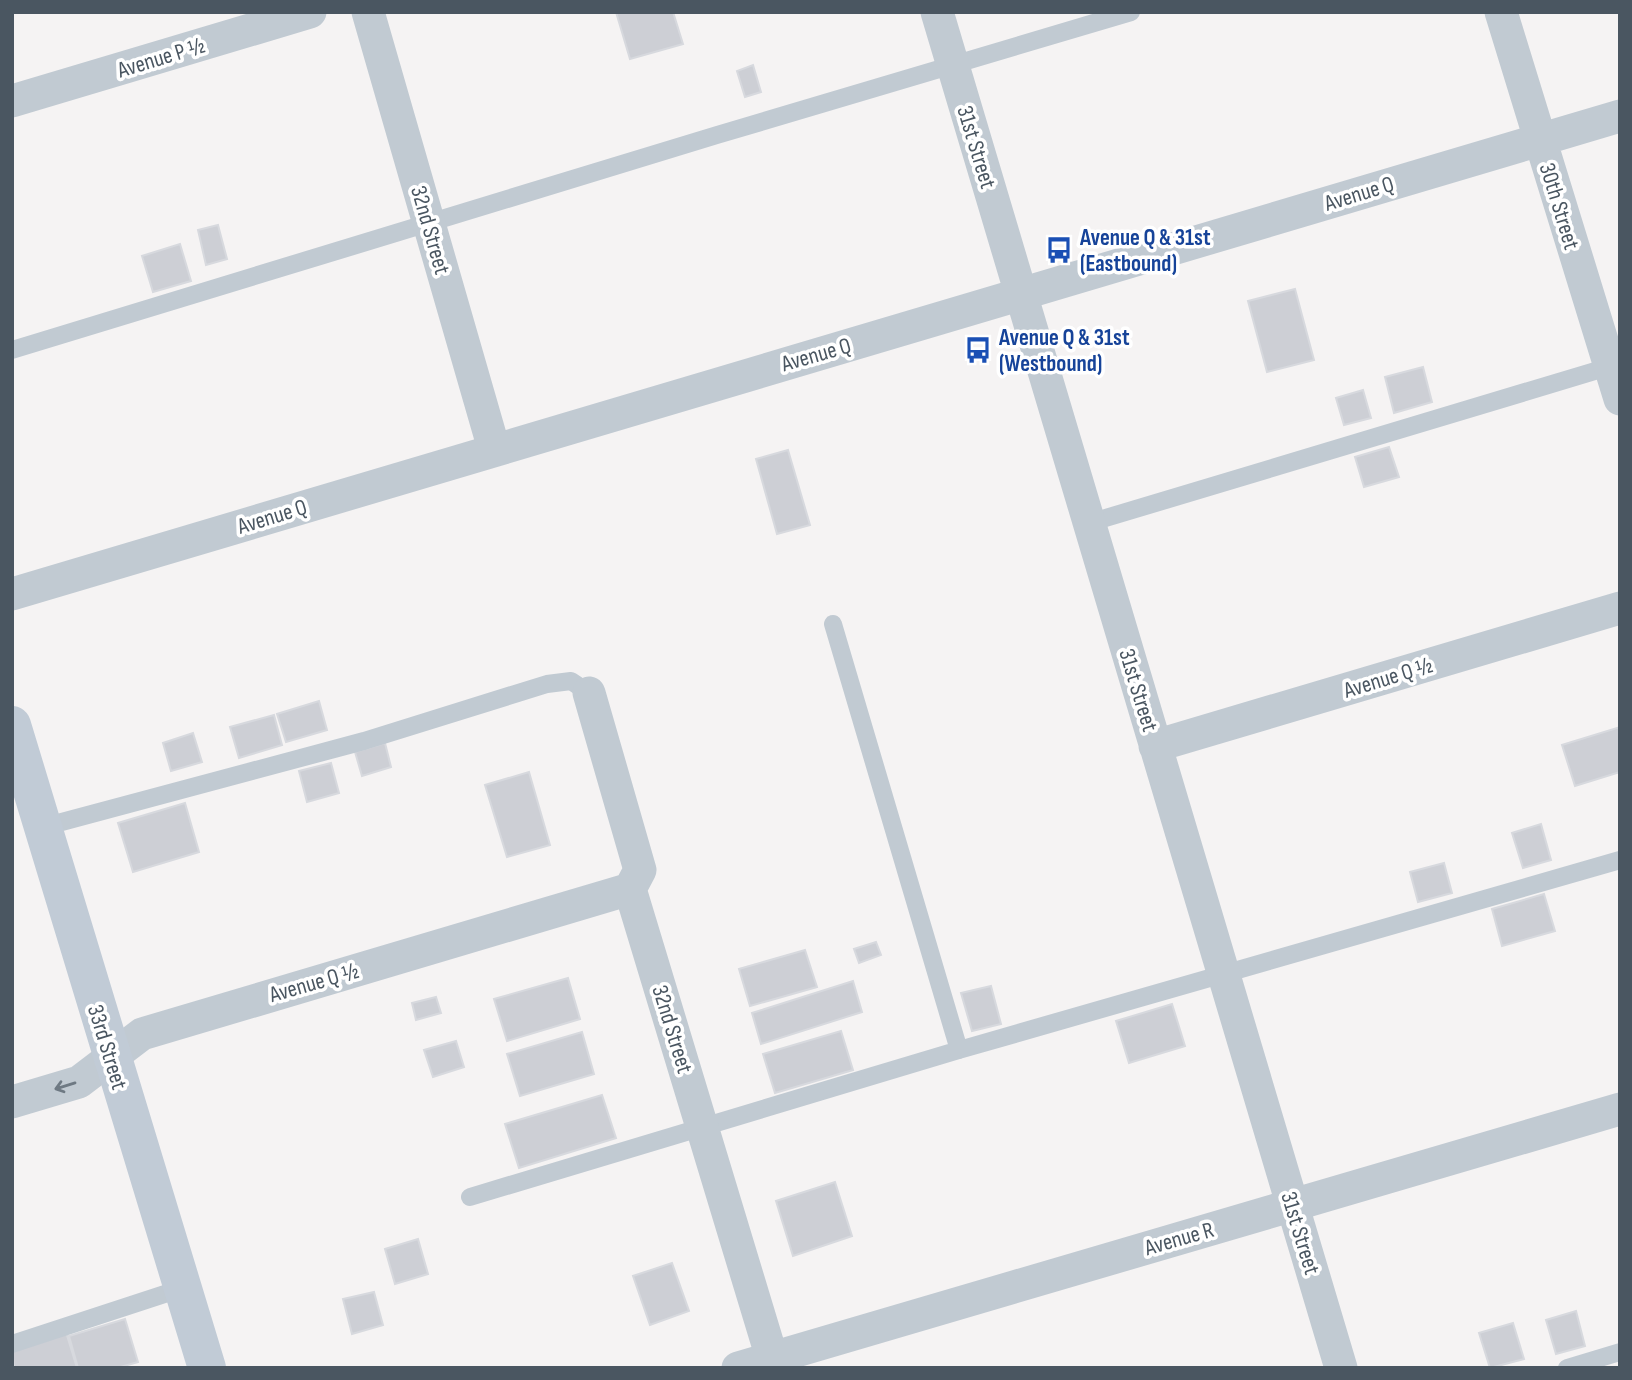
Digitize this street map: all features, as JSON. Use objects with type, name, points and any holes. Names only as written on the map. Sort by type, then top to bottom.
[{"type":"street","name":"Avenue P ½","points":[[12,102],[310,12]]},
{"type":"street","name":"32nd Street","points":[[368,12],[494,449]]},
{"type":"street","name":"31st Street","points":[[937,12],[1341,1368]]},
{"type":"street","name":"30th Street","points":[[1501,12],[1615,365],[1620,399]]},
{"type":"street","name":"Avenue Q","points":[[12,594],[1620,116]]},
{"type":"street","name":"Avenue Q ½","points":[[1156,746],[1620,608]]},
{"type":"street","name":"32nd Street","points":[[589,693],[640,870],[630,889],[773,1363]]},
{"type":"street","name":"33rd Street","points":[[12,725],[207,1368]]},
{"type":"street","name":"Avenue Q ½","points":[[12,1102],[79,1082],[142,1034],[630,889]]},
{"type":"street","name":"Avenue R","points":[[738,1368],[773,1363],[1292,1204],[1620,1109]]},
{"type":"lane","points":[[12,350],[1131,12]]},
{"type":"lane","points":[[1089,523],[1615,365]]},
{"type":"lane","points":[[833,624],[959,1050]]},
{"type":"lane","points":[[43,827],[363,741],[547,684],[571,681],[589,693]]},
{"type":"lane","points":[[470,1197],[1223,972],[1620,860]]},
{"type":"lane","points":[[12,1344],[183,1288]]},
{"type":"lane","points":[[1567,1368],[1620,1352]]},
{"type":"building","points":[[616,12],[673,12],[683,44],[630,59]]},
{"type":"building","points":[[753,65],[761,92],[745,97],[737,71]]},
{"type":"building","points":[[218,225],[227,259],[206,265],[198,230]]},
{"type":"building","points":[[180,244],[191,281],[153,292],[142,256]]},
{"type":"building","points":[[1295,289],[1314,360],[1267,372],[1248,301]]},
{"type":"building","points":[[1423,367],[1432,402],[1394,413],[1385,377]]},
{"type":"building","points":[[1363,390],[1371,418],[1344,425],[1336,398]]},
{"type":"building","points":[[1389,447],[1399,477],[1364,487],[1355,457]]},
{"type":"building","points":[[788,450],[810,525],[777,534],[756,459]]},
{"type":"building","points":[[319,701],[327,730],[286,742],[277,714]]},
{"type":"building","points":[[274,715],[282,745],[239,758],[230,727]]},
{"type":"building","points":[[1620,727],[1620,772],[1575,786],[1562,745]]},
{"type":"building","points":[[193,733],[202,762],[171,771],[163,743]]},
{"type":"building","points":[[385,743],[391,767],[362,776],[355,752]]},
{"type":"building","points":[[331,763],[339,793],[307,802],[299,771]]},
{"type":"building","points":[[529,772],[550,845],[507,857],[485,785]]},
{"type":"building","points":[[185,803],[199,852],[133,872],[118,823]]},
{"type":"building","points":[[1541,824],[1551,860],[1523,868],[1512,833]]},
{"type":"building","points":[[1444,863],[1452,893],[1418,902],[1410,872]]},
{"type":"building","points":[[1544,894],[1555,931],[1502,946],[1492,909]]},
{"type":"building","points":[[876,942],[881,955],[859,963],[854,949]]},
{"type":"building","points":[[805,950],[817,987],[750,1006],[739,969]]},
{"type":"building","points":[[568,978],[580,1019],[507,1041],[494,999]]},
{"type":"building","points":[[853,981],[862,1012],[761,1044],[752,1013]]},
{"type":"building","points":[[991,986],[1001,1024],[972,1031],[961,993]]},
{"type":"building","points":[[436,997],[441,1013],[416,1020],[412,1003]]},
{"type":"building","points":[[1172,1004],[1185,1046],[1129,1063],[1116,1021]]},
{"type":"building","points":[[841,1031],[853,1070],[775,1093],[763,1054]]},
{"type":"building","points":[[582,1032],[594,1074],[520,1096],[507,1054]]},
{"type":"building","points":[[456,1041],[464,1067],[433,1077],[424,1050]]},
{"type":"building","points":[[602,1095],[616,1138],[519,1168],[505,1124]]},
{"type":"building","points":[[835,1182],[852,1236],[793,1256],[776,1201]]},
{"type":"building","points":[[418,1239],[428,1274],[395,1284],[385,1249]]},
{"type":"building","points":[[672,1263],[689,1311],[650,1325],[633,1276]]},
{"type":"building","points":[[374,1292],[383,1325],[352,1334],[343,1299]]},
{"type":"building","points":[[1576,1311],[1585,1346],[1556,1354],[1546,1320]]},
{"type":"building","points":[[125,1319],[138,1362],[117,1368],[78,1368],[69,1336]]},
{"type":"building","points":[[1513,1323],[1524,1359],[1490,1368],[1479,1333]]},
{"type":"building","points":[[66,1332],[77,1368],[14,1368],[12,1348]]},
{"type":"place","name":"Avenue Q & 31st (Eastbound)","points":[[1059,250]]},
{"type":"place","name":"Avenue Q & 31st (Westbound)","points":[[978,350]]}]
